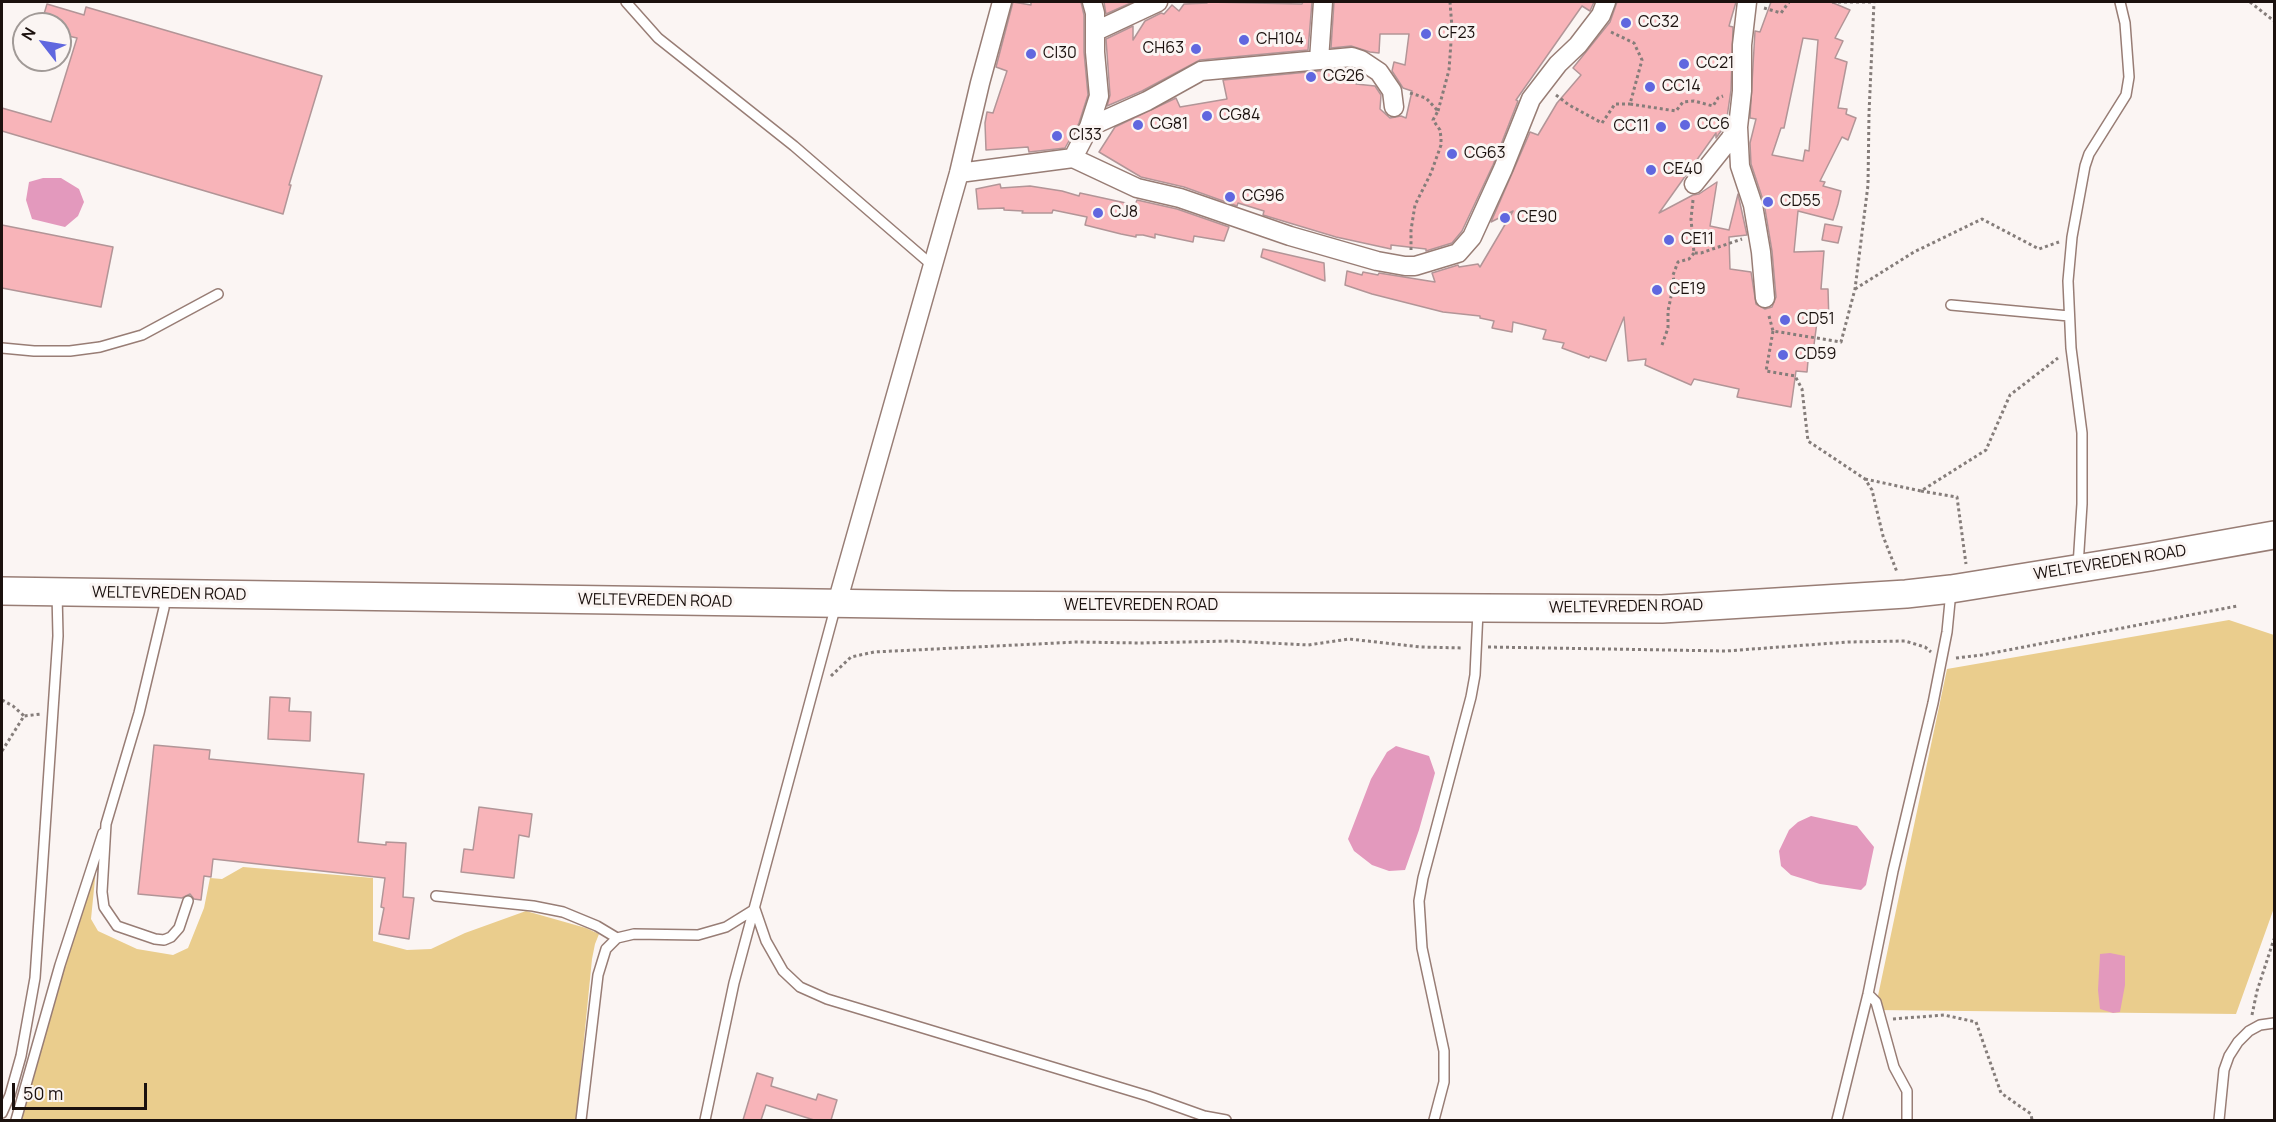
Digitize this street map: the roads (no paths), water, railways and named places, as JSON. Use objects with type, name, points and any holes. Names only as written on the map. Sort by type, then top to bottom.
[{"type":"street","points":[[837,603],[959,173],[1002,2]]},
{"type":"street","points":[[1073,158],[1089,127],[1099,96],[1095,52],[1096,31],[1092,2]]},
{"type":"street","points":[[1096,31],[1158,2]]},
{"type":"street","points":[[1319,60],[1323,2]]},
{"type":"street","points":[[959,173],[1073,158],[1137,188],[1180,198],[1290,236],[1377,261],[1415,266],[1458,253],[1472,237],[1503,169],[1530,99],[1558,64],[1578,45],[1601,15],[1606,2]]},
{"type":"street","points":[[1747,2],[1742,45],[1742,91],[1738,127],[1740,166],[1753,205],[1765,298]]},
{"type":"street","points":[[1089,127],[1201,71],[1319,60],[1352,57],[1361,60],[1379,72],[1393,99]]},
{"type":"street","points":[[1694,184],[1738,127]]},
{"type":"street","name":"WELTEVREDEN ROAD","points":[[2,591],[837,603],[1662,609],[1906,594],[1952,589],[2274,535]]},
{"type":"lane","points":[[627,2],[658,39],[794,146],[933,266]]},
{"type":"lane","points":[[2077,569],[2082,504],[2082,433],[2068,316],[2068,281],[2072,237],[2089,154],[2126,95],[2128,86],[2129,60],[2120,2]]},
{"type":"lane","points":[[2,348],[70,351],[100,347],[142,335],[218,294]]},
{"type":"lane","points":[[1951,305],[2068,316]]},
{"type":"lane","points":[[1837,1120],[1868,994],[1893,871],[1942,660],[1952,589]]},
{"type":"lane","points":[[2,1113],[10,1095],[21,1056],[33,998],[58,636],[57,592]]},
{"type":"lane","points":[[16,1120],[139,713],[164,608],[164,594]]},
{"type":"lane","points":[[705,1120],[734,983],[837,603]]},
{"type":"lane","points":[[1434,1120],[1444,1082],[1444,1051],[1422,948],[1419,901],[1423,878],[1471,697],[1478,647],[1478,609]]},
{"type":"lane","points":[[106,824],[102,892],[104,907],[117,926],[144,937],[164,940],[171,937],[179,928],[188,901]]},
{"type":"lane","points":[[436,896],[534,906],[563,912],[597,926],[617,938]]},
{"type":"lane","points":[[581,1120],[598,975],[606,949],[617,938],[634,934],[699,935],[726,927],[755,909]]},
{"type":"lane","points":[[755,909],[766,941],[783,971],[801,987],[827,999],[1148,1096],[1205,1118],[1226,1120]]},
{"type":"lane","points":[[1868,994],[1876,1002],[1894,1067],[1907,1091],[1907,1120]]},
{"type":"lane","points":[[2219,1120],[2224,1070],[2238,1042],[2260,1025],[2274,1023]]},
{"type":"place","name":"CC32","points":[[1626,23]]},
{"type":"place","name":"CF23","points":[[1426,34]]},
{"type":"place","name":"CH104","points":[[1244,40]]},
{"type":"place","name":"CH63","points":[[1196,49]]},
{"type":"place","name":"CI30","points":[[1031,54]]},
{"type":"place","name":"CC21","points":[[1684,64]]},
{"type":"place","name":"CG26","points":[[1311,77]]},
{"type":"place","name":"CC14","points":[[1650,87]]},
{"type":"place","name":"CG84","points":[[1207,116]]},
{"type":"place","name":"CG81","points":[[1138,125]]},
{"type":"place","name":"CC6","points":[[1685,125]]},
{"type":"place","name":"CC11","points":[[1661,127]]},
{"type":"place","name":"CI33","points":[[1057,136]]},
{"type":"place","name":"CG63","points":[[1452,154]]},
{"type":"place","name":"CE40","points":[[1651,170]]},
{"type":"place","name":"CG96","points":[[1230,197]]},
{"type":"place","name":"CD55","points":[[1768,202]]},
{"type":"place","name":"CJ8","points":[[1098,213]]},
{"type":"place","name":"CE90","points":[[1505,218]]},
{"type":"place","name":"CE11","points":[[1669,240]]},
{"type":"place","name":"CE19","points":[[1657,290]]},
{"type":"place","name":"CD51","points":[[1785,320]]},
{"type":"place","name":"CD59","points":[[1783,355]]}]
